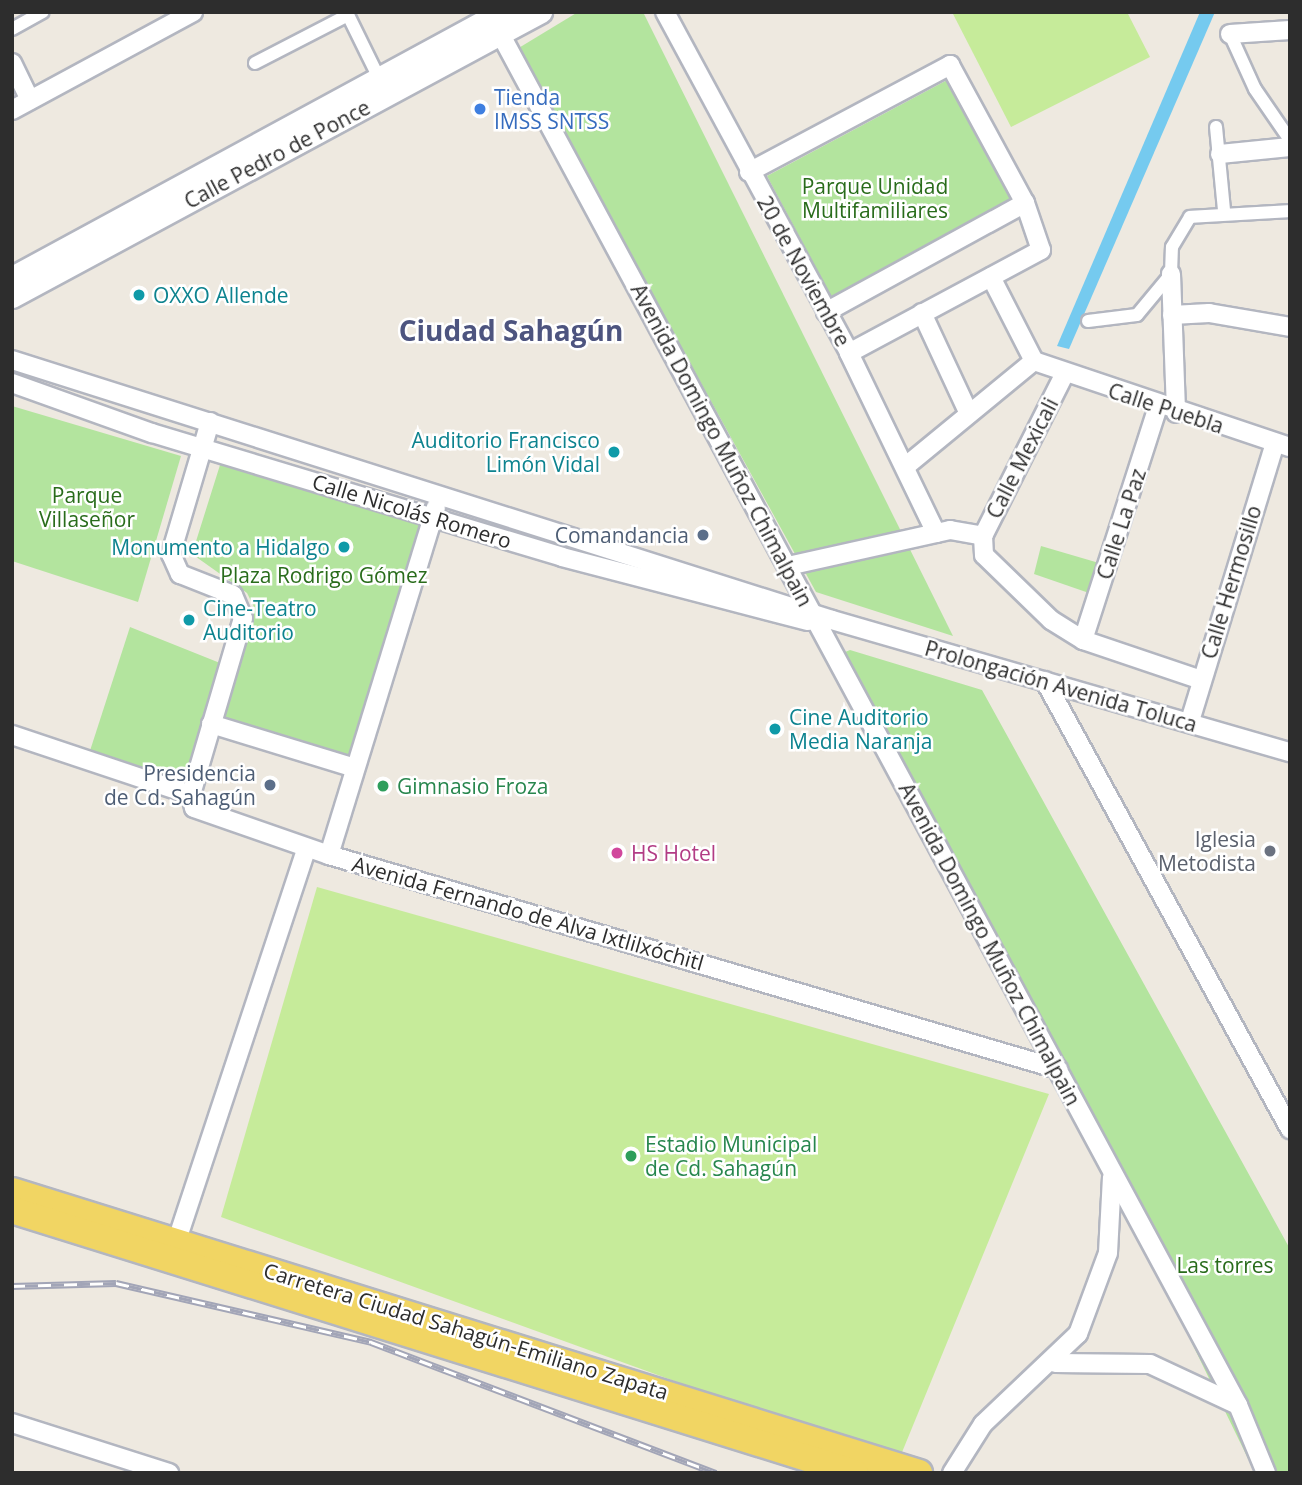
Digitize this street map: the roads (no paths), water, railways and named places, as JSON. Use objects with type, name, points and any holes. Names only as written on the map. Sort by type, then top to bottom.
[{"type":"main road","name":"Carretera Ciudad Sahagún-Emiliano Zapata","points":[[12,1191],[85,1223],[917,1472]]},
{"type":"main road","name":"Carretera Ciudad Sahagún-Emiliano Zapata","points":[[12,1210],[177,1240],[213,1261],[855,1473]]},
{"type":"street","points":[[12,29],[43,12]]},
{"type":"street","points":[[12,110],[192,12]]},
{"type":"street","name":"Calle Pedro de Ponce","points":[[12,277],[379,78],[494,19],[513,12]]},
{"type":"street","name":"Calle Pedro de Ponce","points":[[12,297],[494,19],[541,12]]},
{"type":"street","name":"20 de Noviembre","points":[[665,12],[849,353],[906,466],[936,533]]},
{"type":"street","points":[[255,62],[348,15],[379,78]]},
{"type":"street","name":"Avenida Domingo Muñoz Chimalpain","points":[[494,19],[789,566],[820,618],[1112,1174],[1238,1405],[1266,1473]]},
{"type":"street","points":[[1290,30],[1230,34],[1255,89],[1290,140]]},
{"type":"street","points":[[12,63],[30,100]]},
{"type":"street","points":[[749,172],[950,65],[1026,203],[1041,245],[991,277],[849,353]]},
{"type":"street","points":[[1216,127],[1224,210]]},
{"type":"street","points":[[1220,154],[1290,148]]},
{"type":"street","points":[[826,312],[1026,203]]},
{"type":"street","points":[[1176,413],[1172,247],[1191,217],[1224,210],[1290,211]]},
{"type":"street","points":[[1088,321],[1137,315],[1171,274]]},
{"type":"street","points":[[906,466],[969,414],[1049,366],[991,277]]},
{"type":"street","points":[[922,313],[969,414]]},
{"type":"street","points":[[1172,315],[1209,313],[1290,327]]},
{"type":"street","name":"Calle Nicolás Romero","points":[[12,360],[718,582],[820,618]]},
{"type":"street","name":"Calle Puebla","points":[[1049,366],[1158,407],[1282,445]]},
{"type":"street","name":"Calle Mexicali","points":[[975,536],[1049,366]]},
{"type":"street","name":"Calle Nicolás Romero","points":[[12,383],[203,447],[712,600],[820,618]]},
{"type":"street","name":"Calle La Paz","points":[[1083,640],[1158,407]]},
{"type":"street","points":[[191,795],[242,610],[225,590],[180,573],[171,554],[210,422]]},
{"type":"street","name":"Calle Hermosillo","points":[[1190,721],[1201,680],[1282,445]]},
{"type":"street","points":[[285,472],[293,449]]},
{"type":"street","points":[[329,855],[440,494]]},
{"type":"street","points":[[789,566],[936,533],[975,536],[1051,620],[1083,640],[1201,680]]},
{"type":"street","points":[[712,600],[718,582]]},
{"type":"street","name":"Prolongación Avenida Toluca","points":[[820,618],[1190,721],[1288,745]]},
{"type":"street","points":[[1045,681],[1290,1129]]},
{"type":"street","points":[[211,724],[355,768]]},
{"type":"street","name":"Avenida Fernando de Alva Ixtlilxóchitl","points":[[12,735],[191,795],[200,813],[307,848],[1058,1069]]},
{"type":"street","points":[[177,1240],[307,848]]},
{"type":"street","points":[[952,1473],[983,1424],[1055,1363],[1079,1334],[1101,1280],[1112,1174]]},
{"type":"street","points":[[1055,1363],[1150,1364],[1238,1405]]},
{"type":"street","points":[[12,1423],[169,1473]]},
{"type":"water","points":[[1200,12],[1215,12],[1069,349],[1057,346]]},
{"type":"railway","points":[[12,1286],[116,1283],[371,1342],[716,1473]]},
{"type":"place","name":"Tienda IMSS SNTSS","points":[[480,109]]},
{"type":"place","name":"OXXO Allende","points":[[139,295]]},
{"type":"place","name":"Auditorio Francisco Limón Vidal","points":[[614,452]]},
{"type":"place","name":"Comandancia","points":[[703,535]]},
{"type":"place","name":"Monumento a Hidalgo","points":[[344,547]]},
{"type":"place","name":"Cine-Teatro Auditorio","points":[[189,620]]},
{"type":"place","name":"Cine Auditorio Media Naranja","points":[[775,729]]},
{"type":"place","name":"Presidencia de Cd. Sahagún","points":[[270,785]]},
{"type":"place","name":"Gimnasio Froza","points":[[383,786]]},
{"type":"place","name":"Iglesia Metodista","points":[[1270,851]]},
{"type":"place","name":"HS Hotel","points":[[617,853]]},
{"type":"place","name":"Estadio Municipal de Cd. Sahagún","points":[[631,1156]]},
{"type":"district","name":"Ciudad Sahagún","points":[[511,330]]},
{"type":"park label","name":"Parque Unidad Multifamiliares","points":[[875,198]]},
{"type":"park label","name":"Parque Villaseñor","points":[[87,507]]},
{"type":"park label","name":"Plaza Rodrigo Gómez","points":[[324,575]]},
{"type":"park label","name":"Las torres","points":[[1225,1265]]}]
